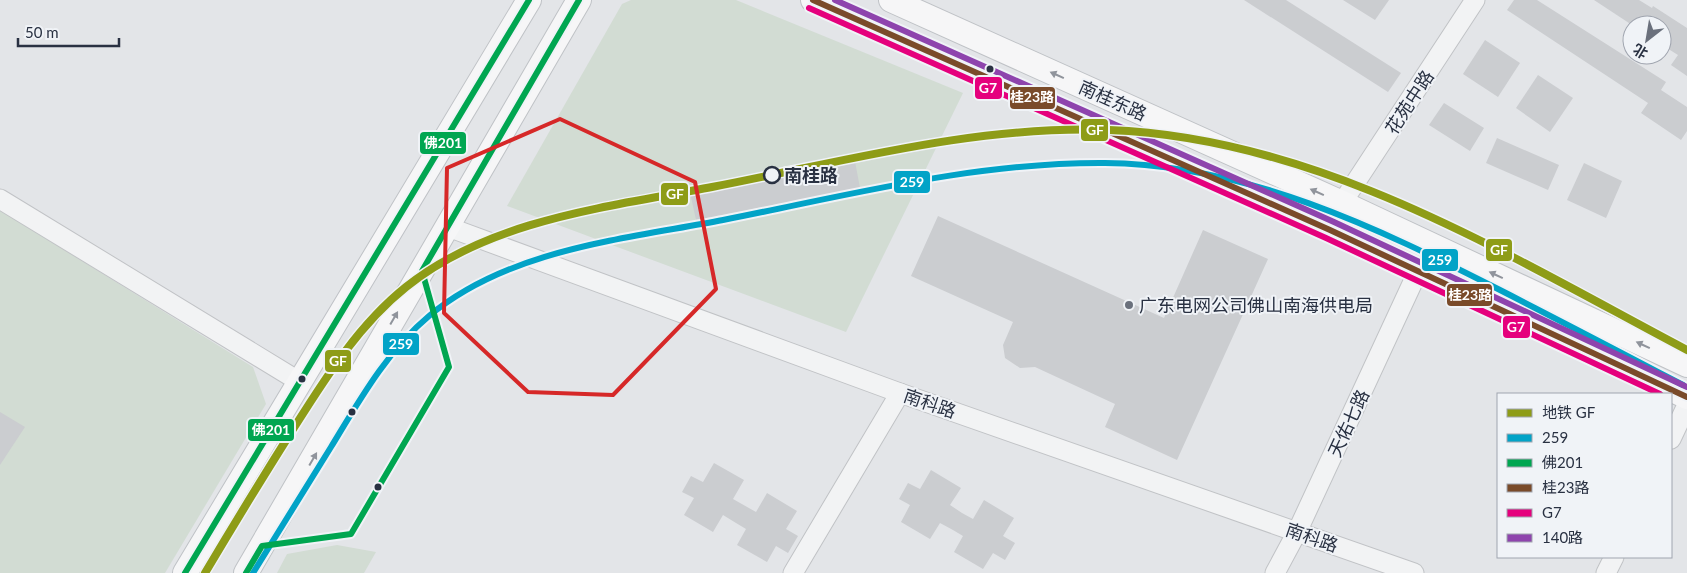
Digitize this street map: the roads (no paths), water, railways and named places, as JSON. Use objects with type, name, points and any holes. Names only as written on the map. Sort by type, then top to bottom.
[{"type":"main road","points":[[185,573],[529,0]]},
{"type":"main road","points":[[246,573],[579,0]]},
{"type":"main road","points":[[560,32],[590,0]]},
{"type":"main road","name":"南桂东路","points":[[813,0],[1418,271],[1687,398]]},
{"type":"main road","name":"南桂东路","points":[[891,0],[1342,203],[1687,365]]},
{"type":"street","name":"花苑中路","points":[[1342,203],[1475,0]]},
{"type":"street","points":[[0,199],[300,382]]},
{"type":"street","name":"南科路","points":[[448,227],[900,392],[1414,573]]},
{"type":"street","name":"天佑七路","points":[[1275,573],[1297,532],[1418,271]]},
{"type":"street","points":[[793,573],[900,392]]},
{"type":"street","points":[[1672,437],[1687,405]]},
{"type":"street","points":[[1606,573],[1614,558]]},
{"type":"metro line","name":"GF","points":[[205,573],[290,434],[356,337],[388,302],[439,264],[475,245],[552,219],[909,147],[959,139],[1009,133],[1109,130],[1187,138],[1263,154],[1337,178],[1409,207],[1480,240],[1550,276],[1687,350]]},
{"type":"place","name":"南桂路","points":[[772,175]]},
{"type":"place","name":"广东电网公司佛山南海供电局","points":[[1129,305]]}]
